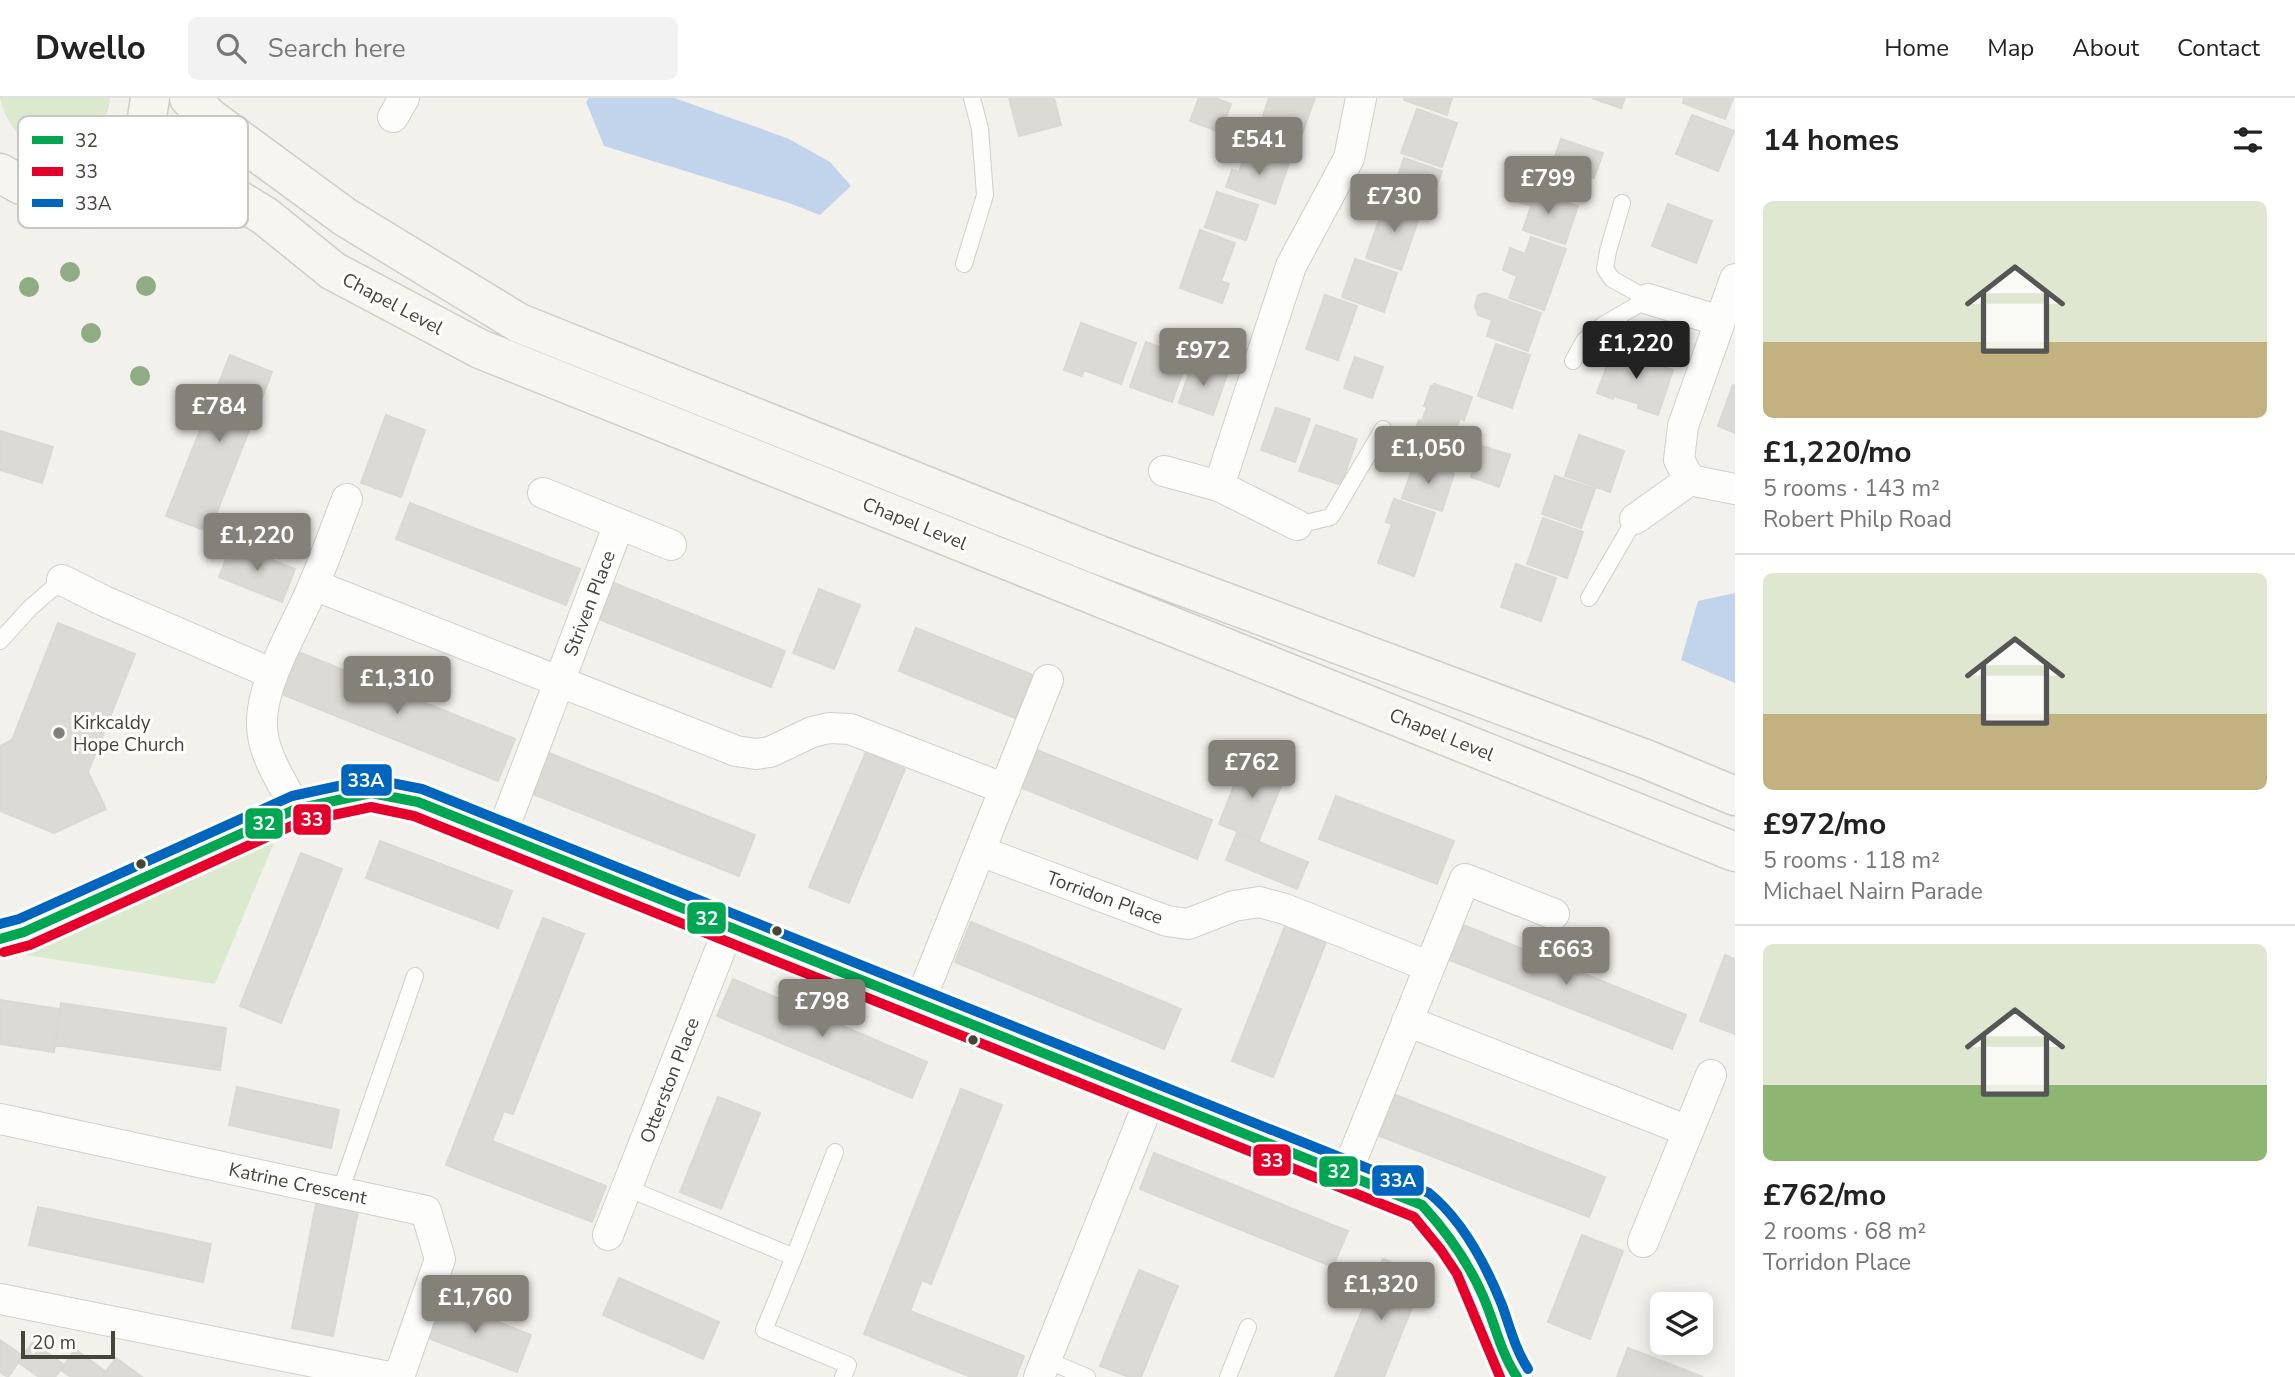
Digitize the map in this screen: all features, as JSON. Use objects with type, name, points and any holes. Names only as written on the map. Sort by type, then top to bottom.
[{"type":"main road","points":[[147,116],[150,98]]},
{"type":"main road","name":"Chapel Level","points":[[189,98],[208,116]]},
{"type":"main road","name":"Chapel Level","points":[[248,146],[345,217],[519,323],[1099,555],[1648,760],[1735,796]]},
{"type":"main road","points":[[0,173],[18,183]]},
{"type":"main road","name":"Chapel Level","points":[[248,206],[265,216],[333,271],[480,349],[1735,852]]},
{"type":"street","points":[[1219,486],[1291,266],[1349,158],[1361,98]]},
{"type":"street","points":[[1690,480],[1679,460],[1683,426],[1735,279]]},
{"type":"street","points":[[1647,299],[1720,321]]},
{"type":"street","points":[[1164,471],[1219,486],[1297,525]]},
{"type":"street","points":[[1634,519],[1690,480],[1735,489]]},
{"type":"street","name":"Striven Place","points":[[543,493],[671,545]]},
{"type":"street","points":[[296,809],[267,749],[261,725],[265,699],[347,499]]},
{"type":"street","name":"Striven Place","points":[[501,835],[619,524]]},
{"type":"street","points":[[62,580],[273,674]]},
{"type":"street","name":"Striven Place","points":[[314,585],[559,681]]},
{"type":"street","points":[[920,1001],[1048,680]]},
{"type":"street","points":[[559,681],[736,751],[756,754],[770,751],[812,732],[829,728],[850,729],[1005,789]]},
{"type":"street","points":[[0,939],[24,932],[296,809],[371,793],[418,802],[920,1001],[1422,1205],[1447,1231],[1466,1263],[1488,1309],[1505,1359],[1517,1377]]},
{"type":"street","name":"Torridon Place","points":[[980,851],[1167,921],[1188,924],[1234,906],[1259,902],[1285,909],[1428,966]]},
{"type":"street","points":[[1346,1174],[1465,879],[1554,914]]},
{"type":"street","name":"Otterston Place","points":[[608,1235],[730,925]]},
{"type":"street","points":[[1407,1021],[1688,1131]]},
{"type":"street","points":[[1643,1242],[1711,1075]]},
{"type":"street","points":[[1043,1368],[1151,1097]]},
{"type":"street","name":"Katrine Crescent","points":[[0,1119],[426,1211],[440,1259],[399,1377]]},
{"type":"street","points":[[0,1299],[389,1377]]},
{"type":"lane","points":[[964,264],[985,195],[981,129],[972,98]]},
{"type":"lane","points":[[1573,361],[1584,341],[1603,325],[1647,299],[1612,279],[1605,269],[1622,203]]},
{"type":"lane","points":[[1297,525],[1331,517],[1383,429]]},
{"type":"lane","points":[[1589,598],[1634,519]]},
{"type":"lane","points":[[0,641],[30,608],[62,580]]},
{"type":"lane","points":[[340,1192],[415,976]]},
{"type":"lane","points":[[835,1152],[764,1330],[848,1364],[843,1377]]},
{"type":"lane","points":[[627,1188],[794,1257]]},
{"type":"lane","points":[[1228,1377],[1248,1326]]},
{"type":"lane","points":[[1043,1368],[1087,1377]]},
{"type":"green space","points":[[0,98],[110,98],[106,116],[18,116],[18,131],[9,121]]},
{"type":"green space","points":[[276,838],[215,984],[19,954]]},
{"type":"water","points":[[589,98],[674,98],[787,138],[830,162],[851,186],[820,215],[604,146],[586,102]]},
{"type":"water","points":[[1735,593],[1735,683],[1681,660],[1698,601]]},
{"type":"building","points":[[1009,98],[1054,98],[1061,125],[1019,136]]},
{"type":"building","points":[[1199,98],[1215,98],[1231,104],[1220,132],[1190,121]]},
{"type":"building","points":[[1269,98],[1315,98],[1299,142],[1259,128]]},
{"type":"building","points":[[1452,98],[1447,115],[1404,100]]},
{"type":"building","points":[[1592,98],[1625,98],[1621,108]]},
{"type":"building","points":[[1684,98],[1733,98],[1725,119],[1683,103]]},
{"type":"building","points":[[1417,109],[1457,123],[1442,167],[1401,153]]},
{"type":"building","points":[[1692,115],[1734,131],[1718,171],[1676,154]]},
{"type":"building","points":[[1561,139],[1603,153],[1594,178],[1585,175],[1576,200],[1544,189]]},
{"type":"building","points":[[1247,149],[1289,163],[1275,204],[1226,187],[1232,170],[1239,172]]},
{"type":"building","points":[[1404,158],[1442,171],[1429,209],[1391,195]]},
{"type":"building","points":[[1524,187],[1578,206],[1565,244],[1523,230],[1531,206],[1519,202]]},
{"type":"building","points":[[1217,192],[1258,205],[1246,240],[1205,227]]},
{"type":"building","points":[[1387,197],[1422,209],[1401,270],[1366,258]]},
{"type":"building","points":[[1668,204],[1712,221],[1696,263],[1652,246]]},
{"type":"building","points":[[1200,230],[1235,243],[1221,281],[1229,284],[1222,303],[1180,288]]},
{"type":"building","points":[[1531,237],[1566,249],[1544,310],[1509,298],[1517,276],[1503,270],[1510,248],[1525,254]]},
{"type":"building","points":[[1355,259],[1397,273],[1384,312],[1342,297]]},
{"type":"building","points":[[1485,293],[1541,313],[1528,351],[1487,336],[1492,320],[1478,315],[1475,306],[1478,295]]},
{"type":"building","points":[[1325,295],[1357,306],[1338,360],[1306,349]]},
{"type":"building","points":[[1081,323],[1136,343],[1121,384],[1084,370],[1082,376],[1064,370]]},
{"type":"building","points":[[1146,342],[1188,357],[1172,402],[1130,387]]},
{"type":"building","points":[[1496,344],[1530,355],[1512,408],[1478,396]]},
{"type":"building","points":[[1613,349],[1673,370],[1658,415],[1638,408],[1639,404],[1597,393]]},
{"type":"building","points":[[230,355],[272,372],[209,532],[166,516]]},
{"type":"building","points":[[1355,357],[1383,367],[1372,398],[1344,388]]},
{"type":"building","points":[[1193,361],[1228,372],[1213,415],[1179,403]]},
{"type":"building","points":[[1434,384],[1472,397],[1464,420],[1460,418],[1449,451],[1415,439],[1417,435],[1414,434],[1419,420],[1422,421],[1427,407],[1424,406]]},
{"type":"building","points":[[1733,385],[1735,386],[1735,433],[1718,426]]},
{"type":"building","points":[[1276,408],[1310,419],[1295,462],[1261,450]]},
{"type":"building","points":[[386,415],[425,430],[401,497],[361,483]]},
{"type":"building","points":[[1316,425],[1357,439],[1341,485],[1299,471]]},
{"type":"building","points":[[0,431],[53,447],[42,483],[0,470]]},
{"type":"building","points":[[1579,435],[1624,451],[1610,492],[1565,476]]},
{"type":"building","points":[[1482,446],[1510,455],[1499,487],[1471,477]]},
{"type":"building","points":[[1415,461],[1454,474],[1442,511],[1402,498]]},
{"type":"building","points":[[1555,476],[1595,489],[1581,528],[1542,514]]},
{"type":"building","points":[[1394,499],[1435,513],[1414,576],[1378,563],[1392,524],[1386,522]]},
{"type":"building","points":[[410,503],[580,569],[566,605],[396,539]]},
{"type":"building","points":[[1543,518],[1583,532],[1567,578],[1527,564]]},
{"type":"building","points":[[232,544],[295,569],[282,602],[219,577]]},
{"type":"building","points":[[1516,564],[1556,578],[1541,621],[1501,607]]},
{"type":"building","points":[[611,582],[785,651],[771,687],[596,618]]},
{"type":"building","points":[[819,589],[860,605],[834,669],[793,653]]},
{"type":"building","name":"Kirkcaldy Hope Church","points":[[58,623],[135,654],[88,772],[106,809],[54,833],[0,811],[0,746],[12,740]]},
{"type":"building","points":[[916,628],[1033,675],[1015,718],[899,671]]},
{"type":"building","points":[[296,651],[515,739],[498,781],[279,693]]},
{"type":"building","points":[[1037,750],[1212,820],[1197,859],[1022,788]]},
{"type":"building","points":[[544,751],[755,835],[739,876],[528,792]]},
{"type":"building","points":[[866,752],[905,769],[849,903],[809,887]]},
{"type":"building","points":[[1244,760],[1285,776],[1259,840],[1219,824]]},
{"type":"building","points":[[1336,796],[1454,841],[1437,884],[1319,839]]},
{"type":"building","points":[[1237,833],[1308,862],[1297,889],[1226,860]]},
{"type":"building","points":[[380,841],[512,891],[498,928],[366,878]]},
{"type":"building","points":[[301,853],[342,869],[281,1023],[240,1006]]},
{"type":"building","points":[[543,918],[584,934],[513,1114],[504,1111],[492,1141],[606,1186],[592,1222],[446,1165]]},
{"type":"building","points":[[971,922],[1181,1009],[1164,1049],[955,962]]},
{"type":"building","points":[[1461,924],[1686,1015],[1672,1049],[1447,959]]},
{"type":"building","points":[[1285,926],[1326,942],[1273,1077],[1232,1061]]},
{"type":"building","points":[[1725,955],[1735,959],[1735,1034],[1700,1021]]},
{"type":"building","points":[[733,979],[927,1062],[912,1098],[717,1016]]},
{"type":"building","points":[[0,1000],[60,1009],[54,1052],[0,1044]]},
{"type":"building","points":[[61,1003],[226,1028],[220,1070],[55,1045]]},
{"type":"building","points":[[237,1087],[339,1110],[331,1148],[229,1125]]},
{"type":"building","points":[[961,1089],[1002,1105],[931,1284],[922,1280],[910,1311],[1024,1356],[1016,1377],[971,1377],[864,1334]]},
{"type":"building","points":[[1393,1094],[1605,1177],[1589,1217],[1377,1135]]},
{"type":"building","points":[[718,1097],[760,1113],[721,1209],[680,1192]]},
{"type":"building","points":[[1154,1153],[1348,1231],[1333,1267],[1140,1189]]},
{"type":"building","points":[[318,1194],[360,1202],[333,1336],[292,1328]]},
{"type":"building","points":[[38,1207],[211,1244],[203,1282],[29,1245]]},
{"type":"building","points":[[1582,1235],[1623,1251],[1590,1339],[1548,1322]]},
{"type":"building","points":[[1383,1259],[1425,1275],[1384,1377],[1335,1377]]},
{"type":"building","points":[[1139,1270],[1178,1286],[1141,1377],[1129,1377],[1100,1366]]},
{"type":"building","points":[[619,1278],[719,1322],[703,1359],[603,1315]]},
{"type":"building","points":[[435,1297],[531,1335],[517,1372],[420,1335]]},
{"type":"building","points":[[0,1340],[23,1356],[8,1377],[0,1372]]},
{"type":"building","points":[[33,1342],[64,1365],[55,1377],[39,1377],[18,1362]]},
{"type":"building","points":[[1628,1348],[1703,1377],[1617,1377]]},
{"type":"building","points":[[75,1349],[106,1372],[102,1377],[71,1377],[61,1370]]},
{"type":"building","points":[[116,1358],[142,1377],[102,1377]]},
{"type":"transit line","name":"33A","points":[[0,924],[19,919],[292,796],[371,779],[422,789],[1429,1193],[1452,1216],[1481,1259],[1528,1369]]},
{"type":"transit line","name":"32","points":[[0,939],[24,932],[296,809],[371,793],[418,802],[1422,1205],[1471,1271],[1506,1358],[1517,1377]]},
{"type":"transit line","name":"33","points":[[4,952],[30,945],[300,822],[371,807],[414,816],[1414,1217],[1457,1274],[1500,1377]]},
{"type":"place","name":"Kirkcaldy Hope Church","points":[[59,733]]}]
